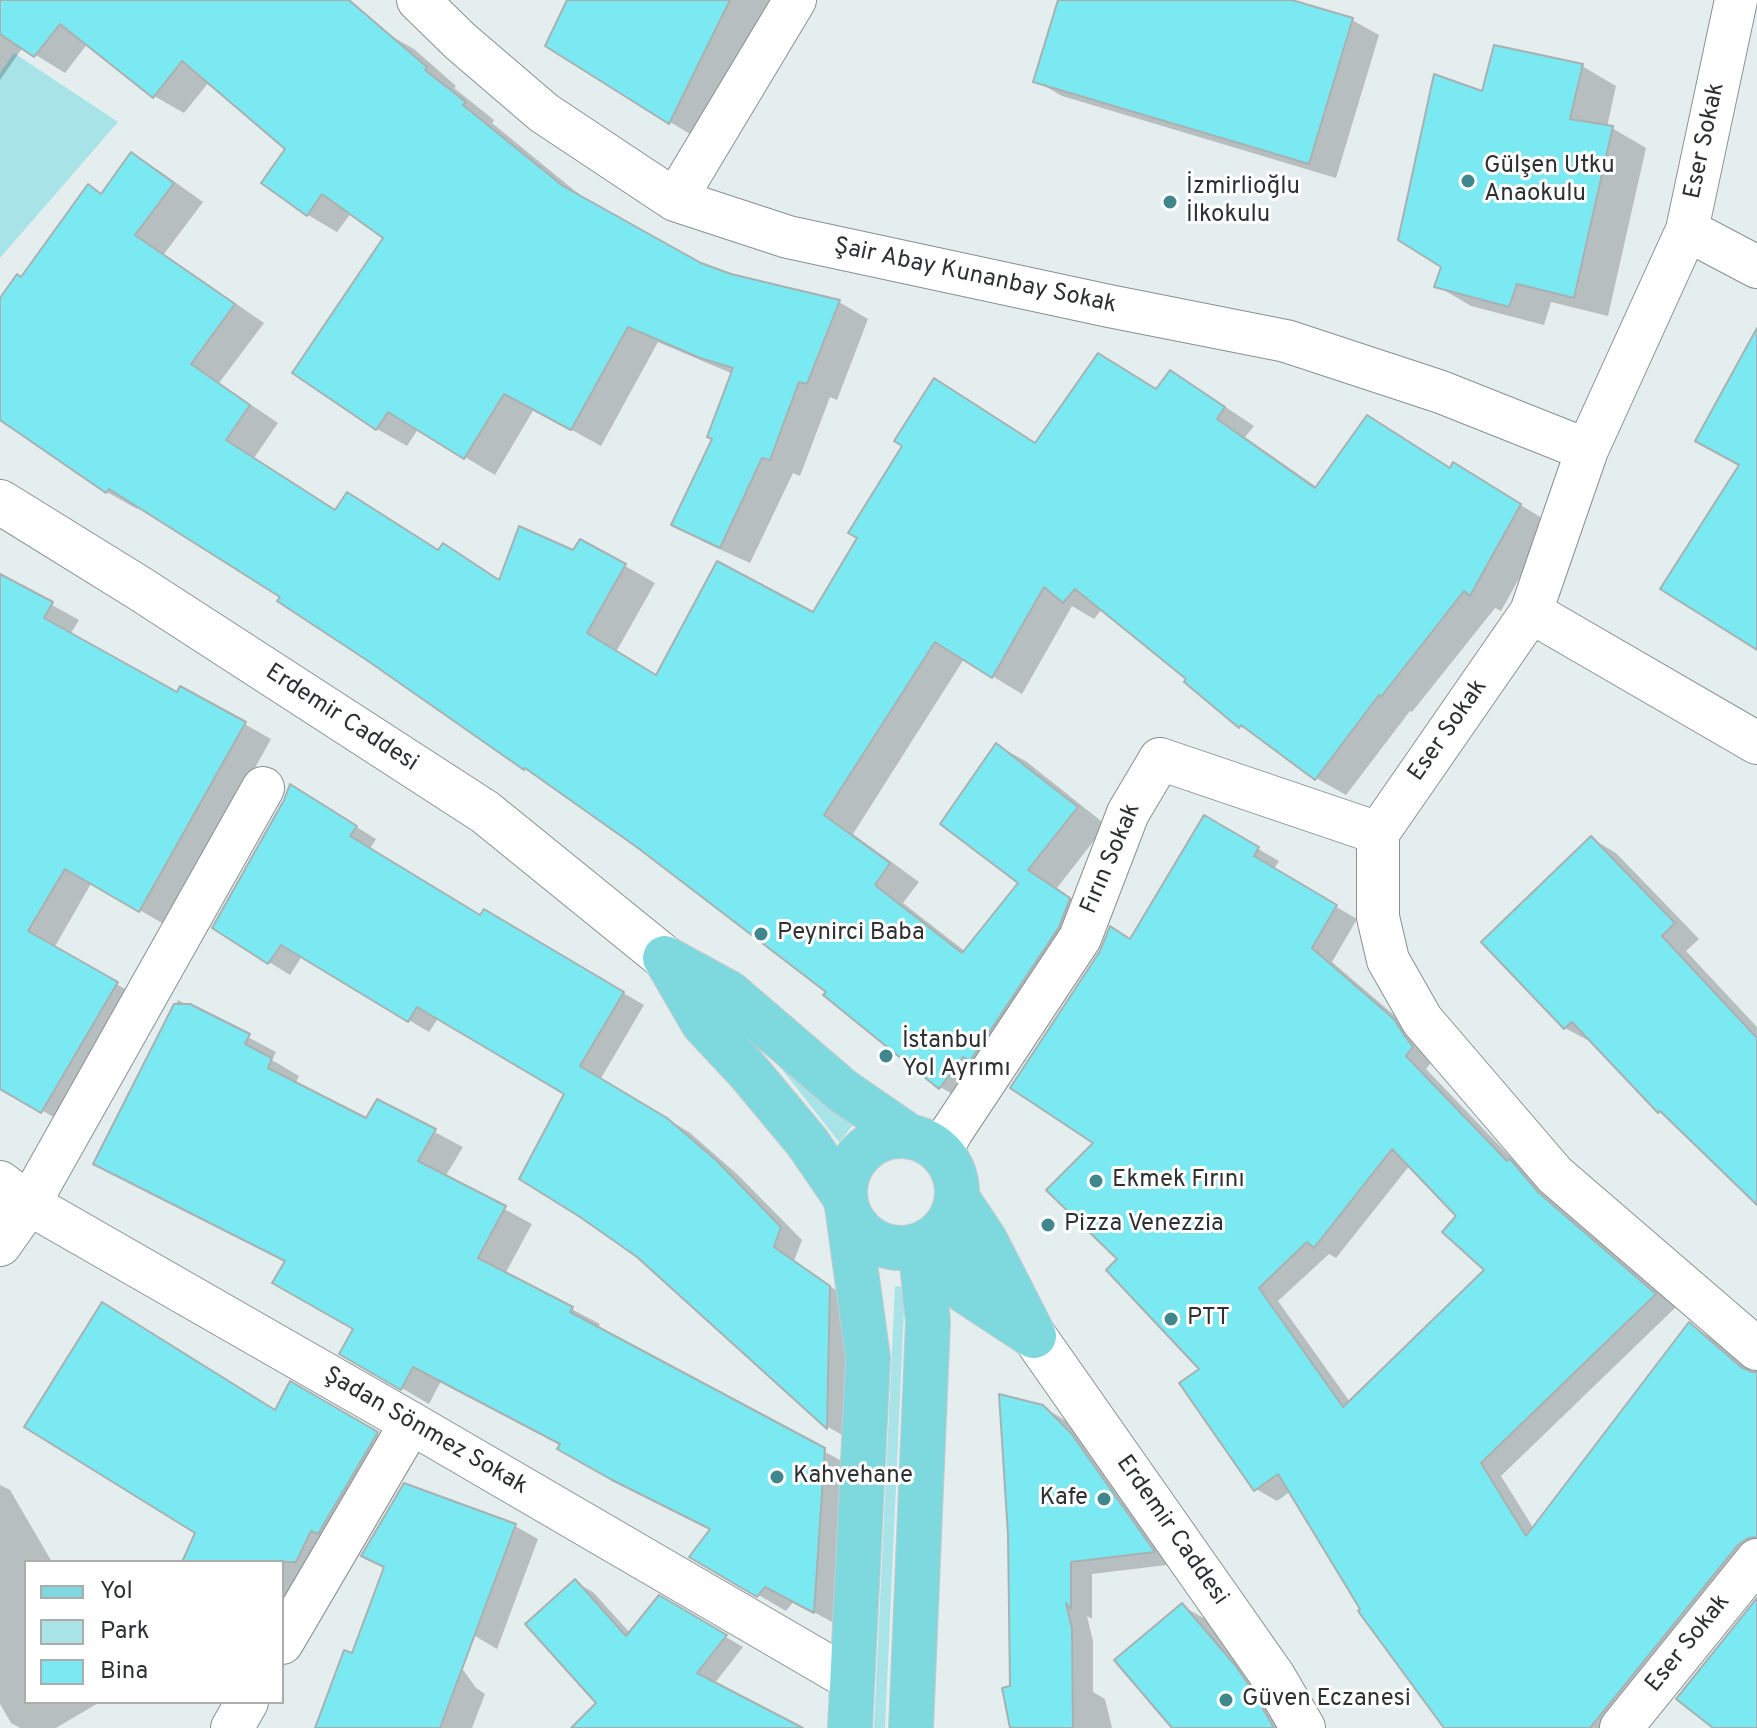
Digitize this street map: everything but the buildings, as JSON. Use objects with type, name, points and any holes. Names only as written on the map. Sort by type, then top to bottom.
[{"type":"main road","name":"Erdemir Caddesi","points":[[0,502],[485,812],[665,958],[729,993],[843,1091],[925,1145],[951,1166],[957,1198],[985,1240],[1034,1336],[1274,1678],[1303,1728]]},
{"type":"main road","name":"Erdemir Caddesi","points":[[665,958],[703,1023],[807,1142],[857,1228],[869,1239],[886,1247],[903,1248],[927,1242],[965,1291],[1034,1336]]},
{"type":"main road","points":[[850,1728],[868,1358],[845,1179],[863,1150],[877,1141],[893,1137],[925,1145]]},
{"type":"main road","points":[[911,1728],[928,1321],[927,1242],[945,1227],[953,1214],[957,1198]]},
{"type":"street","points":[[675,200],[795,0]]},
{"type":"street","name":"Eser Sokak","points":[[1378,833],[1531,612],[1587,450],[1687,230],[1736,0]]},
{"type":"street","name":"Şair Abay Kunanbay Sokak","points":[[426,3],[460,41],[544,113],[675,200],[788,237],[1286,341],[1441,392],[1587,450]]},
{"type":"street","points":[[1687,230],[1757,267]]},
{"type":"street","points":[[1531,612],[1757,743]]},
{"type":"street","name":"Fırın Sokak","points":[[925,1145],[952,1131],[1080,938],[1128,813],[1160,759],[1378,833]]},
{"type":"street","points":[[0,1245],[14,1193],[263,788]]},
{"type":"street","points":[[1378,833],[1378,917],[1388,960],[1422,1020],[1555,1175],[1757,1349]]},
{"type":"street","name":"Şadan Sönmez Sokak","points":[[14,1193],[852,1680]]},
{"type":"street","points":[[284,1640],[411,1423]]},
{"type":"street","name":"Eser Sokak","points":[[1621,1728],[1757,1560]]},
{"type":"street","points":[[232,1728],[246,1704]]},
{"type":"green space","points":[[14,53],[118,122],[0,258],[0,73]]},
{"type":"green space","points":[[748,1026],[858,1118],[839,1143],[839,1142]]},
{"type":"green space","points":[[895,1286],[905,1287],[885,1728],[874,1728]]},
{"type":"place","name":"Gülşen Utku Anaokulu","points":[[1468,181]]},
{"type":"place","name":"İzmirlioğlu İlkokulu","points":[[1170,202]]},
{"type":"place","name":"Peynirci Baba","points":[[761,934]]},
{"type":"place","name":"İstanbul Yol Ayrımı","points":[[886,1056]]},
{"type":"place","name":"Ekmek Fırını","points":[[1096,1181]]},
{"type":"place","name":"Pizza Venezzia","points":[[1048,1225]]},
{"type":"place","name":"PTT","points":[[1171,1319]]},
{"type":"place","name":"Kahvehane","points":[[777,1477]]},
{"type":"place","name":"Kafe","points":[[1104,1499]]},
{"type":"place","name":"Güven Eczanesi","points":[[1226,1700]]}]
